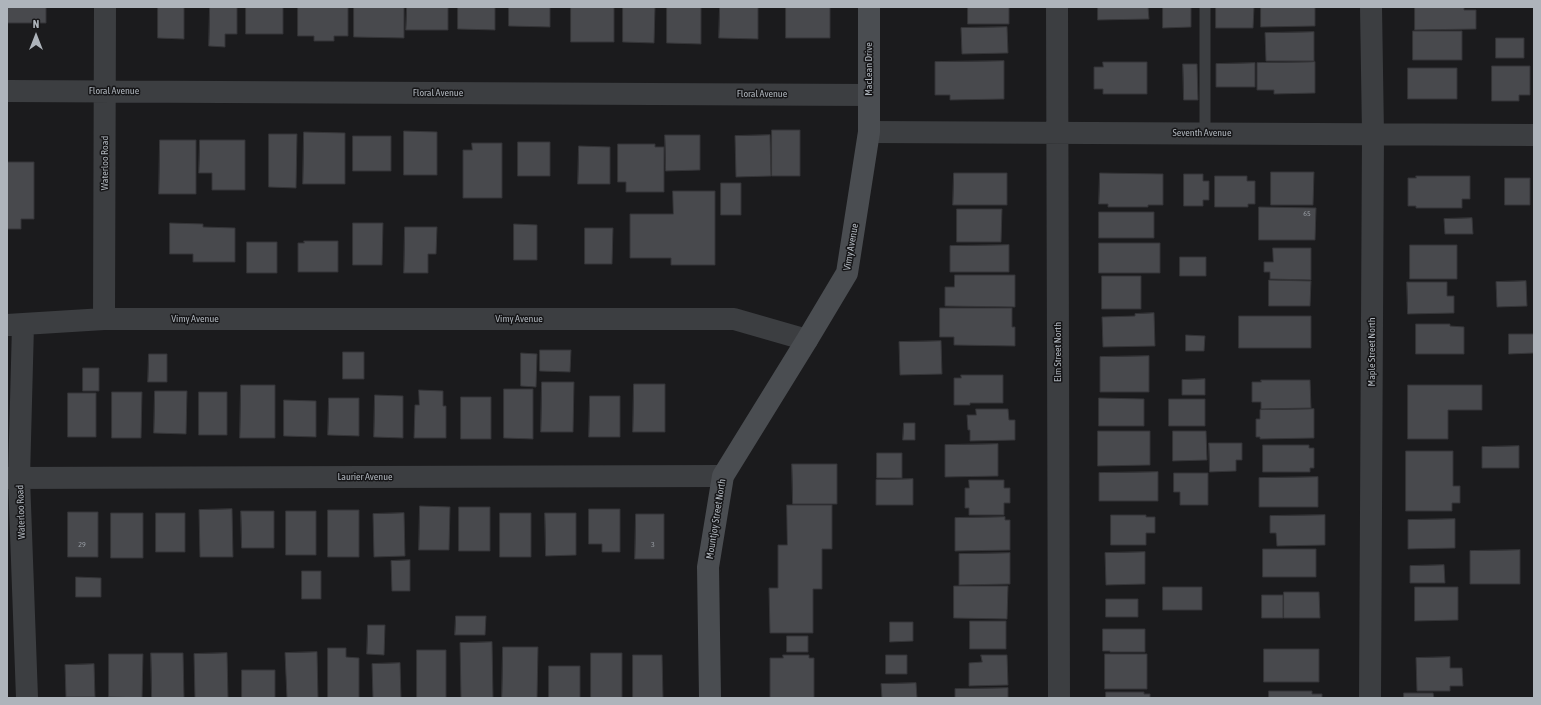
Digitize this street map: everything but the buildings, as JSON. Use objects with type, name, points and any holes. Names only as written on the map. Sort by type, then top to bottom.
[{"type":"street","name":"Waterloo Road","points":[[104,319],[105,7]]},
{"type":"street","name":"MacLean Drive","points":[[869,7],[869,132]]},
{"type":"street","name":"Elm Street North","points":[[1057,7],[1059,698]]},
{"type":"street","name":"Maple Street North","points":[[1370,698],[1373,134],[1371,7]]},
{"type":"street","name":"Floral Avenue","points":[[7,91],[869,95]]},
{"type":"street","name":"Seventh Avenue","points":[[869,132],[1058,131],[1534,135]]},
{"type":"street","name":"Vimy Avenue","points":[[15,325],[104,319],[734,319],[808,340],[847,273],[869,132]]},
{"type":"street","name":"Waterloo Road","points":[[15,325],[13,478],[27,698]]},
{"type":"street","name":"Mountjoy Street North","points":[[710,698],[708,567],[723,476],[808,340]]},
{"type":"street","name":"Laurier Avenue","points":[[13,478],[723,476]]},
{"type":"lane","points":[[1205,7],[1206,133]]}]
